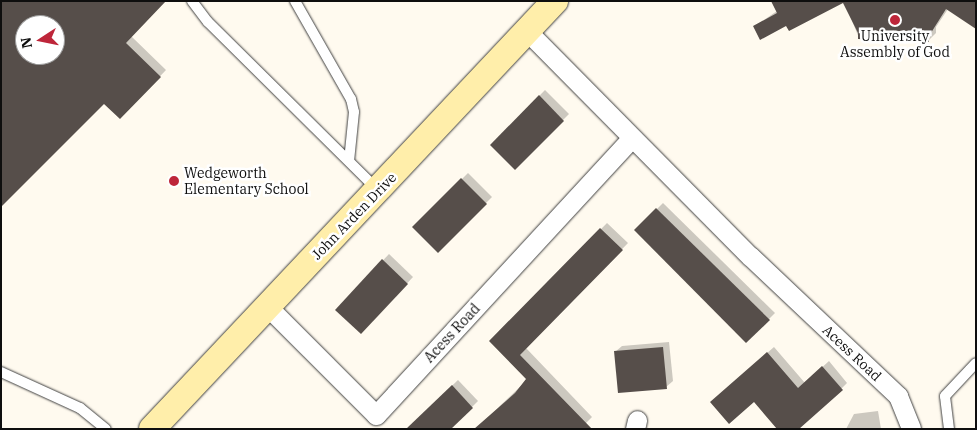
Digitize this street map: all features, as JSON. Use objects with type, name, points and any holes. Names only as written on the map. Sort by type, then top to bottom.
[{"type":"street","name":"John Arden Drive","points":[[152,429],[556,1]]},
{"type":"street","name":"Acess Road","points":[[527,31],[750,256],[898,396],[911,429]]},
{"type":"street","name":"Acess Road","points":[[267,306],[376,415],[632,138]]},
{"type":"lane","points":[[192,1],[208,22],[378,191]]},
{"type":"lane","points":[[295,1],[351,99],[354,112],[349,161]]},
{"type":"lane","points":[[950,429],[945,396],[976,362]]},
{"type":"lane","points":[[1,372],[80,408],[106,429]]},
{"type":"building","points":[[1,1],[166,1],[126,43],[161,77],[120,119],[104,104],[1,207]]},
{"type":"building","name":"University Assembly of God","points":[[771,1],[976,1],[976,29],[946,9],[929,36],[929,42],[858,39],[858,33],[843,3],[789,31],[786,26],[760,40],[753,26],[777,13]]},
{"type":"building","points":[[539,95],[564,121],[515,170],[490,145]]},
{"type":"building","points":[[461,178],[487,204],[438,253],[412,227]]},
{"type":"building","points":[[656,208],[770,320],[746,343],[634,230]]},
{"type":"building","points":[[600,228],[623,250],[520,355],[592,429],[474,429],[515,393],[526,379],[489,341]]},
{"type":"building","points":[[382,259],[408,284],[361,334],[335,310]]},
{"type":"building","points":[[663,347],[667,389],[618,393],[614,351]]},
{"type":"building","points":[[767,352],[798,388],[822,366],[843,390],[799,429],[777,429],[754,402],[729,424],[710,402]]},
{"type":"building","points":[[452,385],[473,408],[451,429],[406,429]]},
{"type":"place","name":"University Assembly of God","points":[[895,20]]},
{"type":"place","name":"Wedgeworth Elementary School","points":[[174,181]]}]
